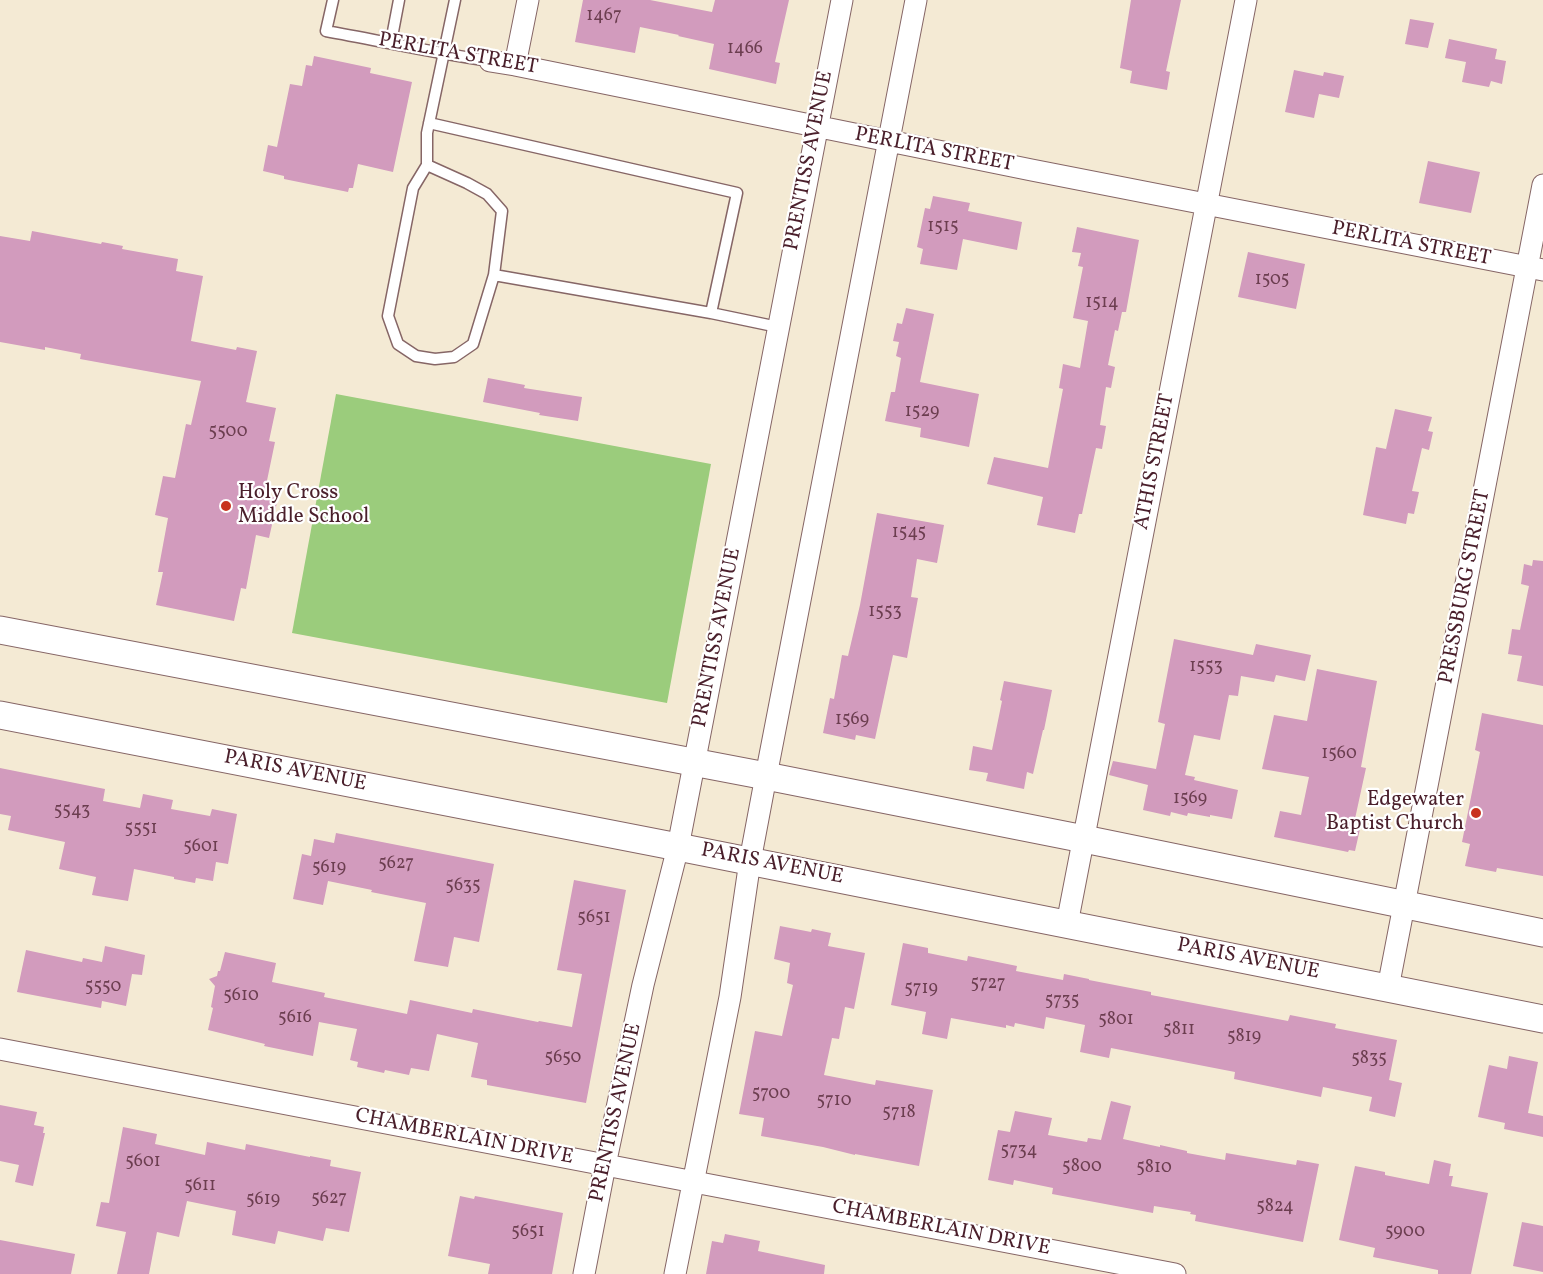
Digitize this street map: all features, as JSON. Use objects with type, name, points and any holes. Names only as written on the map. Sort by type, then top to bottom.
[{"type":"street","points":[[515,65],[528,0]]},
{"type":"street","name":"PRENTISS AVENUE","points":[[585,1274],[605,1165],[643,985],[678,847],[842,0]]},
{"type":"street","points":[[675,1274],[730,997],[750,861],[766,776],[916,0]]},
{"type":"street","name":"ATHIS STREET","points":[[1067,924],[1246,0]]},
{"type":"street","name":"PERLITA STREET","points":[[489,61],[816,128],[1535,268]]},
{"type":"street","name":"PRESSBURG STREET","points":[[1388,988],[1535,268],[1543,185]]},
{"type":"street","points":[[0,630],[766,776],[1543,933]]},
{"type":"street","name":"PARIS AVENUE","points":[[0,715],[1543,1019]]},
{"type":"street","name":"CHAMBERLAIN DRIVE","points":[[0,1049],[1175,1274]]},
{"type":"lane","name":"PERLITA STREET","points":[[333,0],[326,31],[489,61]]},
{"type":"lane","points":[[391,42],[399,0]]},
{"type":"lane","points":[[427,165],[487,194],[502,211],[494,275],[473,344],[454,357],[435,359],[416,356],[398,344],[388,316],[412,188],[427,165],[427,133],[454,0]]},
{"type":"lane","points":[[429,123],[737,193],[711,313]]},
{"type":"lane","points":[[494,275],[778,327]]},
{"type":"green space","points":[[336,394],[711,464],[667,703],[292,633]]},
{"type":"building","points":[[583,0],[650,0],[712,12],[715,0],[789,0],[775,62],[780,63],[776,84],[709,69],[714,44],[679,35],[640,27],[635,53],[575,42]]},
{"type":"building","points":[[1131,0],[1181,0],[1166,71],[1170,72],[1167,90],[1130,83],[1132,71],[1120,68]]},
{"type":"building","points":[[1410,19],[1434,23],[1428,48],[1405,44]]},
{"type":"building","points":[[1449,39],[1497,49],[1495,59],[1506,61],[1502,84],[1491,81],[1489,87],[1462,82],[1466,62],[1445,58]]},
{"type":"building","points":[[314,56],[371,68],[370,73],[412,82],[393,172],[358,164],[353,188],[349,188],[348,192],[284,179],[284,176],[263,171],[268,145],[277,147],[290,84],[302,86],[306,65],[312,66]]},
{"type":"building","points":[[1294,70],[1323,76],[1324,72],[1344,76],[1339,98],[1319,94],[1314,118],[1285,112]]},
{"type":"building","points":[[1428,161],[1480,172],[1471,213],[1419,203]]},
{"type":"building","points":[[933,196],[970,203],[968,211],[1022,222],[1017,250],[963,239],[957,270],[920,264],[923,249],[917,247],[925,208],[930,209]]},
{"type":"building","points":[[1077,227],[1139,240],[1126,312],[1122,312],[1118,331],[1115,330],[1108,365],[1115,367],[1111,388],[1106,387],[1100,425],[1106,426],[1102,449],[1096,448],[1082,514],[1079,514],[1075,533],[1037,525],[1043,497],[987,484],[994,457],[1048,468],[1063,389],[1059,388],[1063,364],[1080,368],[1088,321],[1073,318],[1083,267],[1078,266],[1081,253],[1072,252]]},
{"type":"building","points":[[32,231],[123,246],[122,249],[178,259],[176,271],[203,276],[191,341],[236,350],[237,347],[257,351],[246,402],[276,408],[269,441],[275,442],[264,495],[278,498],[269,538],[256,535],[246,589],[241,588],[234,621],[156,605],[163,572],[158,572],[168,518],[155,515],[163,476],[175,478],[186,424],[191,425],[201,381],[80,359],[81,354],[45,347],[45,350],[0,342],[0,236],[30,241]]},
{"type":"building","points":[[1248,252],[1305,264],[1296,309],[1238,297]]},
{"type":"building","points":[[906,308],[934,314],[920,382],[979,394],[969,447],[920,437],[921,428],[885,421],[891,392],[895,392],[901,358],[896,356],[899,342],[893,341],[897,323],[902,324]]},
{"type":"building","points":[[488,378],[525,385],[524,388],[582,397],[578,421],[483,402]]},
{"type":"building","points":[[1395,409],[1432,417],[1428,431],[1433,432],[1429,450],[1422,448],[1412,491],[1419,492],[1414,514],[1408,513],[1406,524],[1363,515],[1376,447],[1386,449]]},
{"type":"building","points":[[877,513],[944,525],[937,563],[917,559],[911,597],[918,598],[907,658],[893,655],[875,739],[856,735],[855,740],[823,733],[830,698],[834,699],[842,655],[848,656]]},
{"type":"building","points":[[1533,560],[1543,561],[1543,686],[1517,681],[1522,656],[1508,654],[1512,629],[1520,630],[1529,586],[1521,584],[1524,564],[1532,566]]},
{"type":"building","points":[[1174,639],[1253,655],[1256,644],[1311,655],[1305,681],[1276,675],[1274,682],[1241,676],[1238,696],[1229,695],[1220,740],[1194,735],[1185,775],[1195,777],[1194,780],[1238,790],[1232,819],[1188,813],[1187,816],[1171,812],[1170,816],[1143,810],[1148,785],[1109,775],[1113,761],[1156,769],[1165,724],[1158,722]]},
{"type":"building","points":[[1317,669],[1377,681],[1361,767],[1366,768],[1353,828],[1360,829],[1355,851],[1349,850],[1348,852],[1274,837],[1280,811],[1301,815],[1309,777],[1262,769],[1274,715],[1307,721]]},
{"type":"building","points":[[1004,681],[1052,690],[1033,774],[1027,772],[1024,789],[986,781],[988,773],[969,770],[973,746],[992,750]]},
{"type":"building","points":[[1482,713],[1543,725],[1543,876],[1497,868],[1496,872],[1465,866],[1470,844],[1462,842],[1480,752],[1475,750]]},
{"type":"building","points":[[0,768],[105,789],[103,801],[140,808],[143,794],[173,800],[171,809],[210,816],[212,809],[237,814],[228,864],[216,862],[213,881],[196,878],[195,883],[134,869],[128,901],[92,895],[96,877],[59,869],[65,842],[8,830],[11,816],[0,814]]},
{"type":"building","points":[[336,833],[494,864],[479,942],[454,937],[448,967],[414,961],[426,903],[328,881],[323,905],[293,899],[302,854],[311,856],[314,839],[334,843]]},
{"type":"building","points":[[574,880],[626,890],[586,1103],[487,1085],[487,1080],[471,1077],[478,1043],[437,1034],[429,1071],[411,1068],[409,1075],[385,1070],[384,1073],[357,1067],[358,1062],[350,1060],[357,1029],[319,1022],[313,1056],[264,1046],[265,1044],[208,1030],[215,986],[209,979],[217,976],[220,971],[225,952],[276,963],[272,982],[325,993],[324,997],[407,1014],[410,1000],[472,1013],[473,1009],[572,1027],[582,974],[557,970]]},
{"type":"building","points":[[780,926],[831,933],[828,946],[865,953],[854,1009],[845,1007],[839,1039],[832,1038],[824,1075],[875,1085],[876,1080],[933,1090],[919,1166],[761,1136],[764,1118],[739,1114],[755,1031],[782,1036],[793,985],[787,983],[790,963],[774,959]]},
{"type":"building","points":[[903,943],[928,948],[928,953],[967,961],[968,956],[1017,966],[1016,971],[1063,980],[1064,974],[1151,992],[1151,995],[1288,1021],[1290,1015],[1336,1024],[1335,1028],[1397,1040],[1389,1080],[1402,1083],[1395,1117],[1369,1111],[1372,1097],[1323,1087],[1321,1097],[1234,1079],[1235,1072],[1111,1048],[1109,1058],[1080,1052],[1085,1025],[1046,1017],[1044,1029],[1015,1023],[1014,1027],[1006,1025],[1006,1028],[951,1018],[947,1039],[922,1034],[926,1012],[891,1005]]},
{"type":"building","points":[[105,946],[145,955],[142,975],[132,974],[126,1006],[102,1001],[101,1008],[17,992],[26,950],[82,962],[83,958],[102,962]]},
{"type":"building","points":[[1509,1056],[1538,1062],[1528,1113],[1543,1116],[1543,1137],[1504,1129],[1505,1123],[1478,1117],[1489,1065],[1507,1069]]},
{"type":"building","points":[[1111,1101],[1131,1106],[1123,1139],[1225,1160],[1226,1153],[1296,1165],[1297,1160],[1319,1164],[1303,1242],[1195,1221],[1196,1215],[1190,1214],[1191,1212],[1154,1206],[1153,1213],[1052,1194],[1053,1188],[1014,1180],[1013,1185],[988,1180],[998,1130],[1010,1132],[1015,1111],[1052,1118],[1048,1135],[1087,1142],[1088,1138],[1101,1140]]},
{"type":"building","points":[[0,1105],[37,1112],[34,1125],[44,1127],[43,1133],[45,1133],[33,1186],[15,1182],[19,1165],[0,1161]]},
{"type":"building","points":[[123,1127],[157,1134],[155,1144],[205,1155],[207,1142],[245,1150],[246,1144],[331,1160],[330,1166],[361,1172],[349,1232],[326,1228],[323,1241],[278,1231],[275,1244],[232,1235],[236,1211],[187,1201],[179,1237],[157,1232],[149,1274],[117,1274],[126,1232],[96,1226],[101,1202],[109,1203]]},
{"type":"building","points":[[1434,1160],[1451,1164],[1449,1176],[1453,1176],[1451,1186],[1488,1193],[1471,1274],[1438,1274],[1438,1270],[1373,1257],[1375,1248],[1339,1240],[1355,1166],[1429,1184]]},
{"type":"building","points":[[460,1196],[474,1199],[475,1196],[563,1213],[552,1274],[488,1274],[490,1264],[448,1256]]},
{"type":"building","points":[[1522,1222],[1543,1226],[1543,1272],[1513,1266]]},
{"type":"building","points":[[725,1234],[760,1241],[758,1251],[825,1265],[824,1274],[706,1274],[712,1241],[723,1243]]},
{"type":"building","points":[[0,1240],[75,1254],[71,1274],[0,1274]]},
{"type":"place","name":"Holy Cross Middle School","points":[[226,506]]},
{"type":"place","name":"Edgewater Baptist Church","points":[[1476,813]]}]
